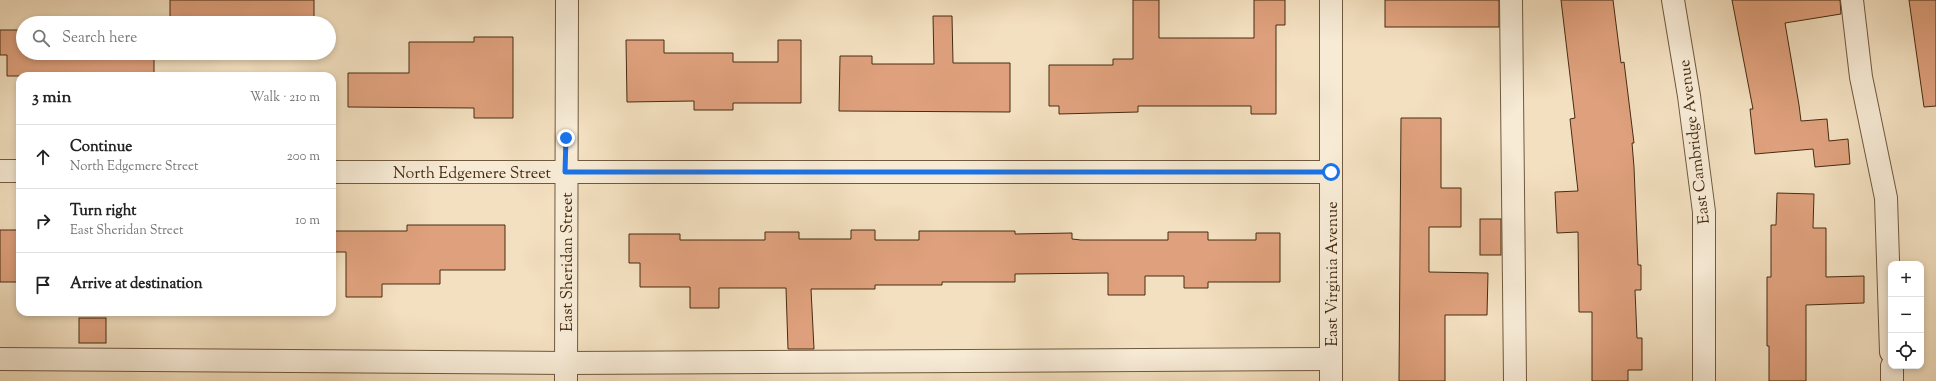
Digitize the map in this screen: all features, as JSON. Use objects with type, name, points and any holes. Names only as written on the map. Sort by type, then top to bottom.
[{"type":"street","name":"East Sheridan Street","points":[[566,372],[565,172],[567,0]]},
{"type":"street","name":"East Virginia Avenue","points":[[1331,0],[1331,381]]},
{"type":"street","points":[[1512,0],[1515,381]]},
{"type":"street","name":"East Cambridge Avenue","points":[[1673,0],[1689,96],[1704,212],[1704,381]]},
{"type":"street","points":[[1852,0],[1861,77],[1886,198],[1890,333]]},
{"type":"street","points":[[0,171],[16,171]]},
{"type":"street","name":"North Edgemere Street","points":[[336,172],[1331,172]]},
{"type":"street","points":[[0,359],[566,372],[1331,360]]},
{"type":"street","points":[[1892,369],[1892,381]]},
{"type":"building","points":[[170,0],[314,0],[314,16],[170,16]]},
{"type":"building","points":[[1133,0],[1159,0],[1159,38],[1254,38],[1254,0],[1285,0],[1285,25],[1276,25],[1276,114],[1251,114],[1251,106],[1138,106],[1138,112],[1059,114],[1059,106],[1049,106],[1049,65],[1113,65],[1113,59],[1133,59]]},
{"type":"building","points":[[1385,0],[1499,0],[1499,27],[1385,27]]},
{"type":"building","points":[[1561,0],[1613,0],[1621,63],[1624,62],[1634,143],[1632,143],[1638,265],[1641,265],[1641,290],[1635,290],[1637,338],[1642,338],[1642,370],[1628,370],[1628,381],[1592,381],[1592,312],[1579,312],[1578,232],[1557,233],[1555,192],[1578,191],[1570,119],[1575,118]]},
{"type":"building","points":[[1732,0],[1840,0],[1841,14],[1785,23],[1801,121],[1827,119],[1829,141],[1848,139],[1850,164],[1815,167],[1813,149],[1755,154],[1750,109],[1753,109]]},
{"type":"building","points":[[1909,0],[1936,0],[1936,106],[1924,107]]},
{"type":"building","points":[[933,16],[952,16],[953,63],[1010,63],[1010,112],[839,111],[840,56],[872,56],[872,64],[934,64]]},
{"type":"building","points":[[0,30],[16,30],[16,60],[154,60],[154,72],[16,72],[16,76],[7,76],[7,55],[0,55]]},
{"type":"building","points":[[474,37],[513,37],[513,118],[474,118],[474,108],[348,107],[348,73],[409,73],[409,42],[474,42]]},
{"type":"building","points":[[626,40],[664,40],[664,53],[733,53],[733,62],[778,62],[778,40],[801,40],[801,103],[733,103],[733,110],[694,110],[694,101],[627,102]]},
{"type":"building","points":[[1401,118],[1441,118],[1441,188],[1461,188],[1461,227],[1429,227],[1429,272],[1488,273],[1487,315],[1445,315],[1445,381],[1399,381]]},
{"type":"building","points":[[1777,193],[1814,194],[1813,228],[1826,228],[1826,277],[1864,276],[1864,303],[1806,305],[1806,381],[1769,381],[1769,346],[1767,346],[1767,277],[1771,277],[1771,225],[1776,225]]},
{"type":"building","points":[[1480,219],[1501,219],[1501,255],[1480,255]]},
{"type":"building","points":[[407,225],[505,225],[505,270],[440,270],[440,284],[382,284],[382,297],[346,297],[346,252],[336,252],[336,231],[407,231]]},
{"type":"building","points":[[0,230],[16,230],[16,282],[0,282]]},
{"type":"building","points":[[851,230],[875,230],[875,240],[919,240],[919,231],[1015,231],[1015,234],[1072,233],[1072,239],[1081,240],[1168,240],[1168,232],[1208,232],[1208,240],[1256,240],[1256,233],[1280,233],[1280,282],[1208,282],[1208,288],[1184,288],[1184,276],[1145,276],[1145,295],[1108,295],[1108,273],[1015,274],[1015,282],[942,282],[942,285],[875,285],[875,289],[811,289],[814,349],[788,349],[786,288],[719,288],[719,308],[690,308],[690,287],[640,287],[640,263],[629,263],[629,234],[680,234],[680,240],[765,240],[765,232],[799,232],[799,239],[851,239]]},
{"type":"building","points":[[79,318],[106,318],[106,343],[79,343]]},
{"type":"route","points":[[566,138],[565,172],[1331,172]]}]
